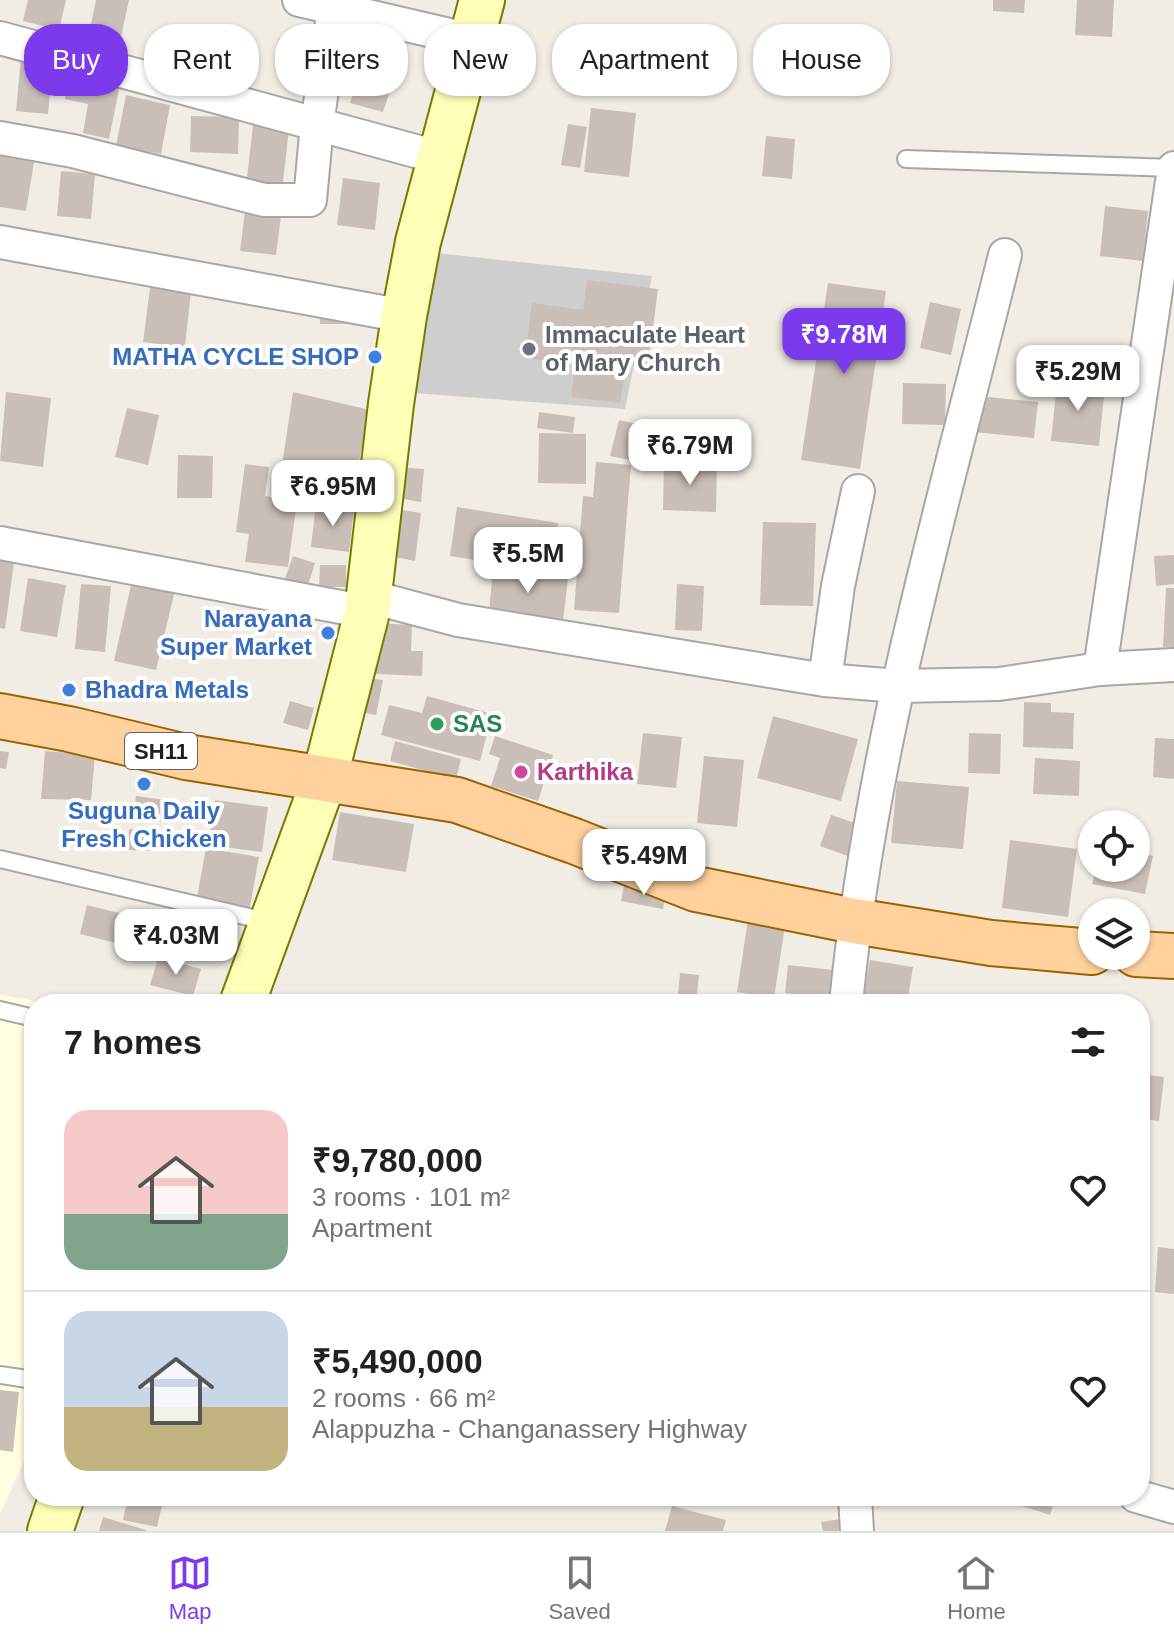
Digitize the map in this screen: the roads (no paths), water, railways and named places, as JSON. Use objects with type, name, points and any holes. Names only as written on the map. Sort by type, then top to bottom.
[{"type":"main road","points":[[246,994],[324,780],[368,604],[404,316],[418,242],[477,20]]},
{"type":"main road","name":"SH11","points":[[0,716],[186,757],[457,800],[574,841],[696,889],[854,921],[991,943],[1078,951]]},
{"type":"main road","points":[[1150,955],[1174,956]]},
{"type":"main road","points":[[50,1531],[59,1506]]},
{"type":"street","points":[[299,0],[334,8],[477,20]]},
{"type":"street","points":[[0,138],[73,151],[264,200],[310,200],[317,124],[334,8]]},
{"type":"street","points":[[0,38],[441,158]]},
{"type":"street","points":[[1100,669],[1174,168]]},
{"type":"street","points":[[0,242],[404,316]]},
{"type":"street","points":[[847,994],[854,921],[898,686],[1005,255]]},
{"type":"street","points":[[825,680],[838,586],[858,491]]},
{"type":"street","points":[[0,543],[825,680],[898,686],[999,684],[1100,669],[1174,665]]},
{"type":"street","points":[[1150,1500],[1174,1507]]},
{"type":"street","points":[[856,1506],[857,1531]]},
{"type":"lane","points":[[906,159],[1174,168]]},
{"type":"lane","points":[[0,859],[272,922]]},
{"type":"lane","points":[[0,1010],[24,1016]]},
{"type":"lane","points":[[0,1375],[24,1379]]},
{"type":"place","name":"Immaculate Heart of Mary Church","points":[[529,349]]},
{"type":"place","name":"MATHA CYCLE SHOP","points":[[375,357]]},
{"type":"place","name":"Narayana Super Market","points":[[328,633]]},
{"type":"place","name":"Bhadra Metals","points":[[69,690]]},
{"type":"place","name":"SAS","points":[[437,724]]},
{"type":"place","name":"Karthika","points":[[521,772]]},
{"type":"place","name":"Suguna Daily Fresh Chicken","points":[[144,784]]}]
